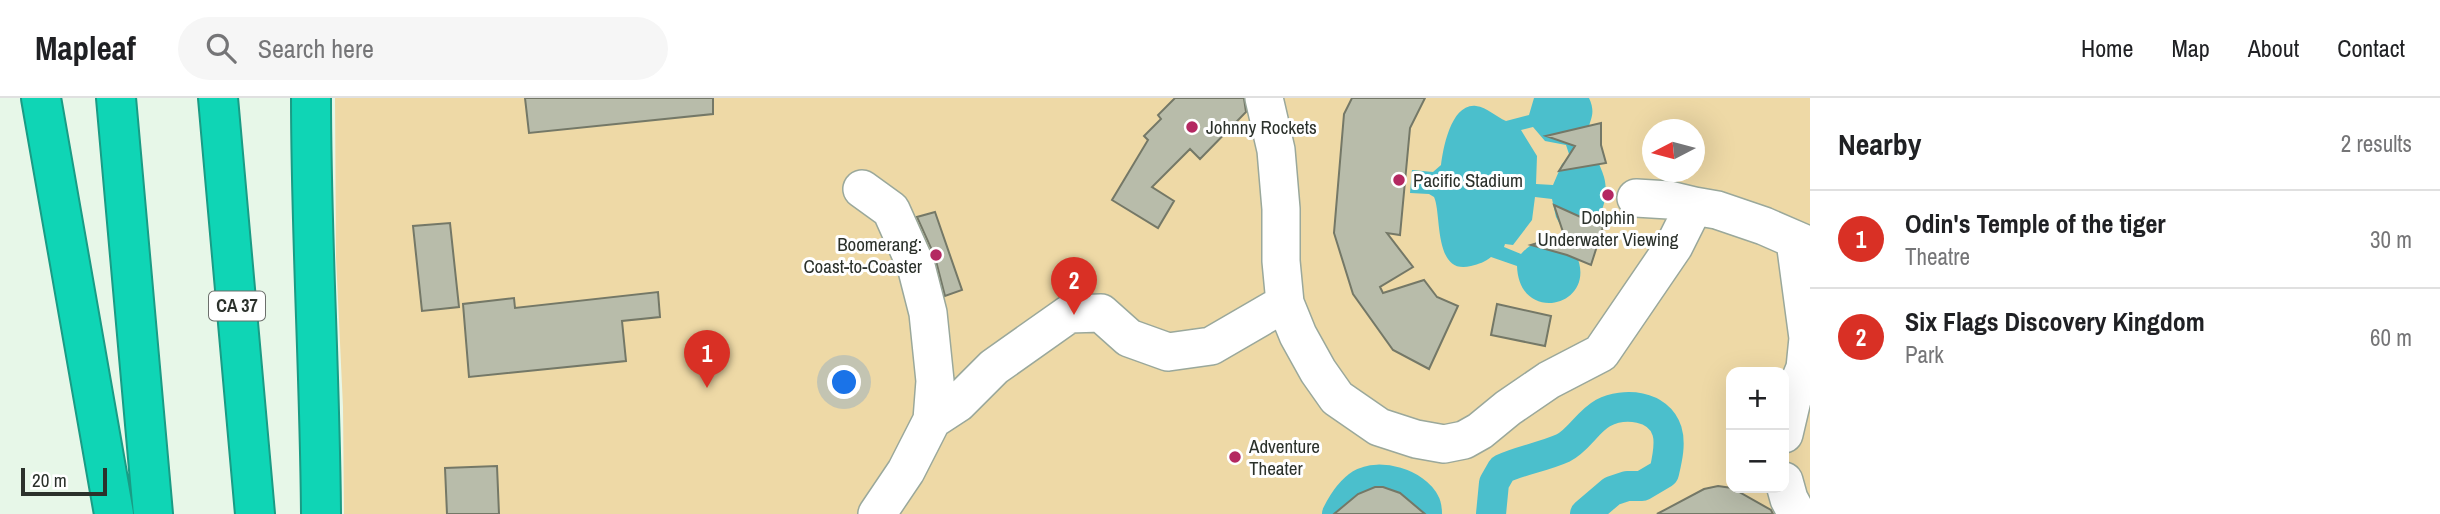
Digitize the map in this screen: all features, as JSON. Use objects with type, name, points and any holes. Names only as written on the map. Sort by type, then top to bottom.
[{"type":"highway","points":[[40,98],[114,514]]},
{"type":"highway","points":[[116,98],[153,514]]},
{"type":"highway","name":"CA 37","points":[[218,98],[255,514]]},
{"type":"highway","points":[[311,98],[311,222],[320,395],[321,514]]},
{"type":"street","points":[[1264,98],[1275,143],[1281,209],[1280,261],[1285,303],[1298,335],[1338,398],[1379,427],[1416,439],[1444,444],[1464,440],[1549,380],[1601,353],[1674,246],[1694,206]]},
{"type":"street","points":[[862,189],[891,210],[916,266],[928,313],[935,381],[932,420],[905,471],[877,514]]},
{"type":"street","points":[[1636,198],[1669,200],[1717,210],[1803,243],[1808,338],[1805,368],[1792,400],[1785,430]]},
{"type":"street","points":[[932,420],[958,403],[995,367],[1069,314],[1101,313],[1129,338],[1168,352],[1211,346],[1285,303]]},
{"type":"street","points":[[1787,493],[1797,514]]},
{"type":"shaded area","points":[[335,98],[1810,98],[1810,514],[344,514],[343,407],[336,257]]},
{"type":"water","points":[[1534,98],[1589,98],[1592,115],[1589,135],[1606,188],[1603,208],[1575,252],[1580,271],[1578,286],[1569,296],[1557,302],[1543,303],[1531,297],[1521,285],[1517,266],[1491,257],[1471,266],[1459,267],[1450,262],[1441,242],[1434,197],[1429,194],[1410,193],[1412,170],[1433,172],[1441,165],[1454,119],[1467,107],[1480,107],[1506,121],[1529,115]],"holes":[[[1533,127],[1545,141],[1566,145],[1570,157],[1562,164],[1553,185],[1536,184],[1537,156],[1521,130]],[[1535,197],[1552,199],[1556,217],[1563,230],[1559,240],[1538,241],[1521,254],[1504,247],[1505,244],[1513,245],[1532,220]]]},
{"type":"building","points":[[525,98],[713,98],[713,114],[529,133]]},
{"type":"building","name":"Johnny Rockets","points":[[1175,98],[1244,98],[1246,112],[1200,159],[1190,149],[1152,187],[1174,201],[1158,228],[1112,200],[1148,140],[1144,136],[1161,119],[1158,115]]},
{"type":"building","points":[[1352,98],[1425,98],[1410,128],[1400,235],[1387,233],[1413,267],[1380,287],[1383,293],[1424,280],[1437,297],[1458,306],[1429,369],[1393,350],[1353,294],[1334,233],[1344,114]]},
{"type":"building","points":[[1601,123],[1601,145],[1606,163],[1559,171],[1575,146],[1546,136]]},
{"type":"building","points":[[1554,205],[1603,227],[1591,265],[1531,245],[1564,235]]},
{"type":"building","name":"Boomerang: Coast-to-Coaster","points":[[935,212],[962,290],[945,296],[935,257],[917,217]]},
{"type":"building","points":[[450,223],[459,307],[422,311],[413,226]]},
{"type":"building","points":[[658,292],[660,317],[622,321],[626,361],[469,377],[463,304],[514,298],[515,308]]},
{"type":"building","points":[[1497,304],[1551,316],[1545,346],[1491,335]]},
{"type":"building","points":[[497,466],[499,514],[447,514],[445,468]]},
{"type":"building","points":[[1375,487],[1400,493],[1425,514],[1334,514],[1358,494]]},
{"type":"building","points":[[1726,487],[1726,493],[1741,493],[1771,510],[1773,514],[1657,514],[1704,489]]},
{"type":"waterway","points":[[1491,514],[1494,483],[1502,469],[1563,448],[1597,417],[1611,410],[1640,408],[1657,416],[1663,422],[1668,436],[1664,473],[1642,486],[1627,486],[1612,491],[1585,514]]},
{"type":"waterway","points":[[1337,514],[1357,487],[1377,480],[1396,482],[1414,490],[1426,504],[1427,514]]},
{"type":"place","name":"Johnny Rockets","points":[[1192,127]]},
{"type":"place","name":"Pacific Stadium","points":[[1399,180]]},
{"type":"place","name":"Dolphin Underwater Viewing","points":[[1608,195]]},
{"type":"place","name":"Boomerang: Coast-to-Coaster","points":[[936,255]]},
{"type":"place","name":"Six Flags Discovery Kingdom","points":[[1074,315]]},
{"type":"place","name":"Odin's Temple of the tiger","points":[[707,388]]},
{"type":"place","name":"Adventure Theater","points":[[1235,457]]}]
